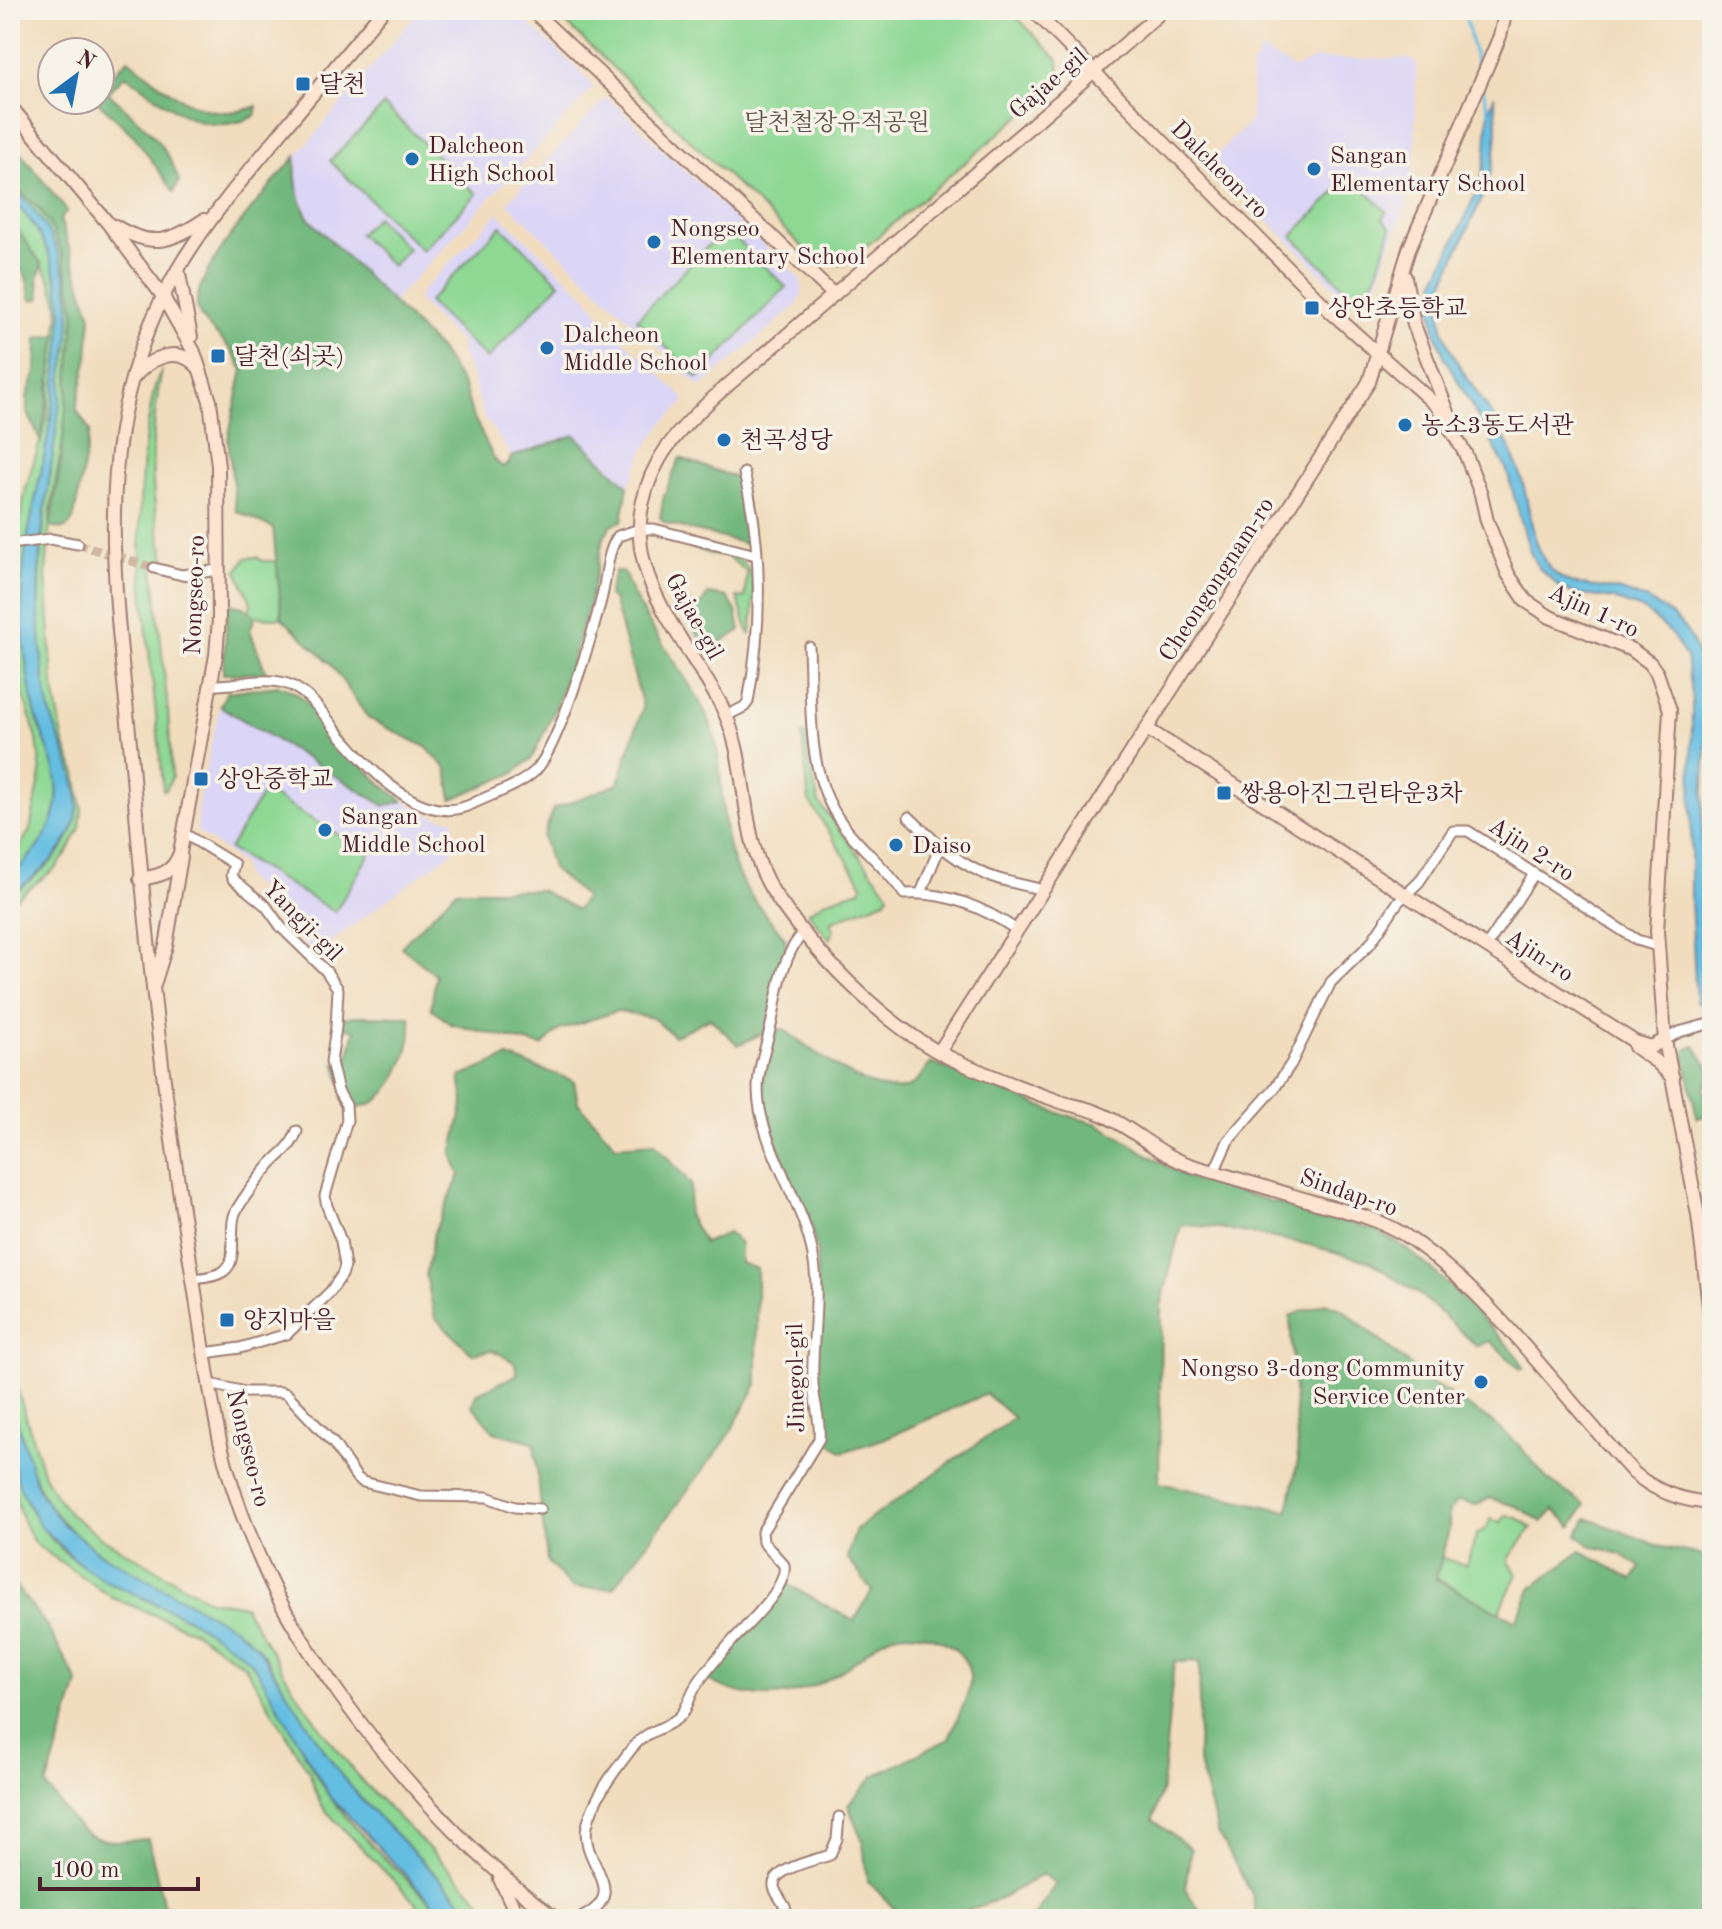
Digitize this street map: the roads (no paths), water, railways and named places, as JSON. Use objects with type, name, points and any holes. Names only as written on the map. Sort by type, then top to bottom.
[{"type":"street","points":[[162,295],[216,210],[383,10]]},
{"type":"street","points":[[532,10],[834,295]]},
{"type":"street","name":"Dalcheon-ro","points":[[1033,10],[1378,356]]},
{"type":"street","name":"Gajae-gil","points":[[939,1052],[863,995],[823,957],[766,880],[753,850],[735,746],[726,716],[652,592],[644,564],[640,529],[644,500],[650,478],[662,454],[678,433],[1163,10]]},
{"type":"street","name":"Cheongongnam-ro","points":[[939,1052],[1369,382],[1405,263],[1495,48],[1506,10]]},
{"type":"street","name":"Nongseo-ro","points":[[10,106],[107,222],[162,295],[194,352],[210,401],[218,466],[219,570],[219,619],[211,685],[184,838],[172,869],[140,879]]},
{"type":"street","points":[[107,222],[137,239],[162,240],[194,226],[216,210]]},
{"type":"street","points":[[1405,263],[1411,314],[1454,433]]},
{"type":"street","points":[[177,267],[194,352]]},
{"type":"street","name":"Nongseo-ro","points":[[162,295],[131,381],[119,436],[112,548],[152,991],[168,1121],[220,1441],[249,1534],[272,1586],[299,1634],[380,1750],[424,1801],[491,1867],[556,1919]]},
{"type":"street","points":[[131,381],[153,360],[173,354],[189,359],[201,370]]},
{"type":"street","name":"Ajin 1-ro","points":[[1378,356],[1433,401],[1454,433],[1481,494],[1487,521],[1508,574],[1521,595],[1542,613],[1638,654],[1654,668],[1664,690],[1670,716],[1657,946],[1665,1040]]},
{"type":"street","points":[[726,716],[747,705],[758,610],[755,521],[744,473]]},
{"type":"street","points":[[211,685],[277,682],[292,686],[311,700],[344,739],[402,793],[441,811],[465,807],[521,780],[541,764],[583,658],[601,602],[615,540],[623,533],[640,529],[684,535],[756,555]]},
{"type":"street","points":[[13,544],[51,539],[78,544]]},
{"type":"street","points":[[154,568],[182,575],[219,570]]},
{"type":"street","points":[[809,647],[814,751],[824,793],[845,827],[904,894],[938,895],[971,905],[1017,930]]},
{"type":"street","name":"Ajin-ro","points":[[1147,729],[1641,1046],[1651,1047],[1665,1040]]},
{"type":"street","points":[[909,817],[940,846],[984,873],[1043,890]]},
{"type":"street","name":"Ajin 2-ro","points":[[1406,895],[1419,882],[1450,835],[1458,829],[1468,831],[1637,940],[1657,946]]},
{"type":"street","points":[[152,991],[173,910],[184,838]]},
{"type":"street","name":"Yangji-gil","points":[[184,838],[234,864],[233,879],[266,906],[281,927],[336,985],[336,1027],[331,1062],[347,1112],[325,1196],[344,1251],[342,1275],[330,1292],[287,1334],[240,1348],[205,1353]]},
{"type":"street","points":[[921,893],[940,846]]},
{"type":"street","points":[[1486,947],[1534,874]]},
{"type":"street","points":[[1214,1172],[1228,1141],[1274,1089],[1291,1064],[1328,987],[1342,969],[1370,944],[1406,895]]},
{"type":"street","name":"Jinegol-gil","points":[[579,1919],[597,1910],[604,1894],[587,1841],[587,1826],[594,1806],[635,1745],[653,1729],[680,1716],[700,1679],[765,1605],[783,1579],[784,1565],[763,1542],[762,1532],[819,1439],[813,1385],[813,1254],[765,1126],[758,1093],[760,1067],[790,952],[804,933]]},
{"type":"street","points":[[1712,1023],[1679,1032],[1665,1040],[1698,1215],[1712,1331]]},
{"type":"street","points":[[1611,1027],[1658,1063],[1673,1079]]},
{"type":"street","name":"Sindap-ro","points":[[939,1052],[1065,1103],[1097,1112],[1180,1162],[1376,1220],[1415,1242],[1446,1268],[1511,1333],[1634,1473],[1674,1497],[1708,1500]]},
{"type":"street","points":[[193,1279],[220,1273],[227,1267],[231,1256],[234,1214],[261,1176],[291,1146],[297,1131]]},
{"type":"street","points":[[210,1384],[245,1392],[287,1394],[334,1444],[363,1482],[421,1496],[487,1497],[515,1507],[540,1509]]},
{"type":"street","points":[[787,1919],[788,1912],[774,1888],[775,1880],[796,1866],[830,1855],[839,1831],[839,1817]]},
{"type":"street","points":[[491,1867],[503,1883],[519,1919]]},
{"type":"water","points":[[1494,97],[1497,124],[1491,171],[1444,283],[1441,318],[1451,350],[1508,445],[1523,481],[1536,539],[1548,565],[1557,575],[1569,581],[1620,591],[1655,604],[1683,627],[1698,655],[1706,719],[1702,865],[1705,980],[1702,1004],[1696,1002],[1691,899],[1692,700],[1686,657],[1670,632],[1644,610],[1614,599],[1562,589],[1539,568],[1530,552],[1506,468],[1444,356],[1435,331],[1431,302],[1436,280],[1479,184]]},
{"type":"water","points":[[10,188],[26,201],[50,234],[68,293],[68,340],[42,535],[38,603],[47,697],[78,800],[74,826],[60,850],[10,896],[10,878],[46,834],[55,813],[58,791],[55,769],[31,692],[22,585],[26,547],[51,419],[62,314],[48,251],[32,223],[10,199]]},
{"type":"water","points":[[10,1396],[34,1478],[42,1496],[62,1523],[98,1552],[233,1627],[256,1645],[340,1774],[479,1919],[448,1919],[330,1797],[256,1668],[240,1652],[185,1617],[106,1581],[81,1565],[40,1526],[20,1488],[10,1452]]},
{"type":"waterway","points":[[1464,10],[1479,74]]},
{"type":"waterway","points":[[1483,89],[1489,112]]},
{"type":"tunnel","points":[[78,544],[154,568]]},
{"type":"place","name":"달천","points":[[303,84]]},
{"type":"place","name":"Dalcheon High School","points":[[412,159]]},
{"type":"place","name":"Sangan Elementary School","points":[[1314,169]]},
{"type":"place","name":"Nongseo Elementary School","points":[[654,242]]},
{"type":"place","name":"상안초등학교","points":[[1312,308]]},
{"type":"place","name":"Dalcheon Middle School","points":[[547,348]]},
{"type":"place","name":"달천(쇠곳)","points":[[218,356]]},
{"type":"place","name":"농소3동도서관","points":[[1405,425]]},
{"type":"place","name":"천곡성당","points":[[724,440]]},
{"type":"place","name":"상안중학교","points":[[201,779]]},
{"type":"place","name":"쌍용아진그린타운3차","points":[[1224,793]]},
{"type":"place","name":"Sangan Middle School","points":[[325,830]]},
{"type":"place","name":"Daiso","points":[[896,845]]},
{"type":"place","name":"양지마을","points":[[227,1320]]},
{"type":"place","name":"Nongso 3-dong Community Service Center","points":[[1481,1382]]},
{"type":"park label","name":"달천철장유적공원","points":[[837,122]]}]
